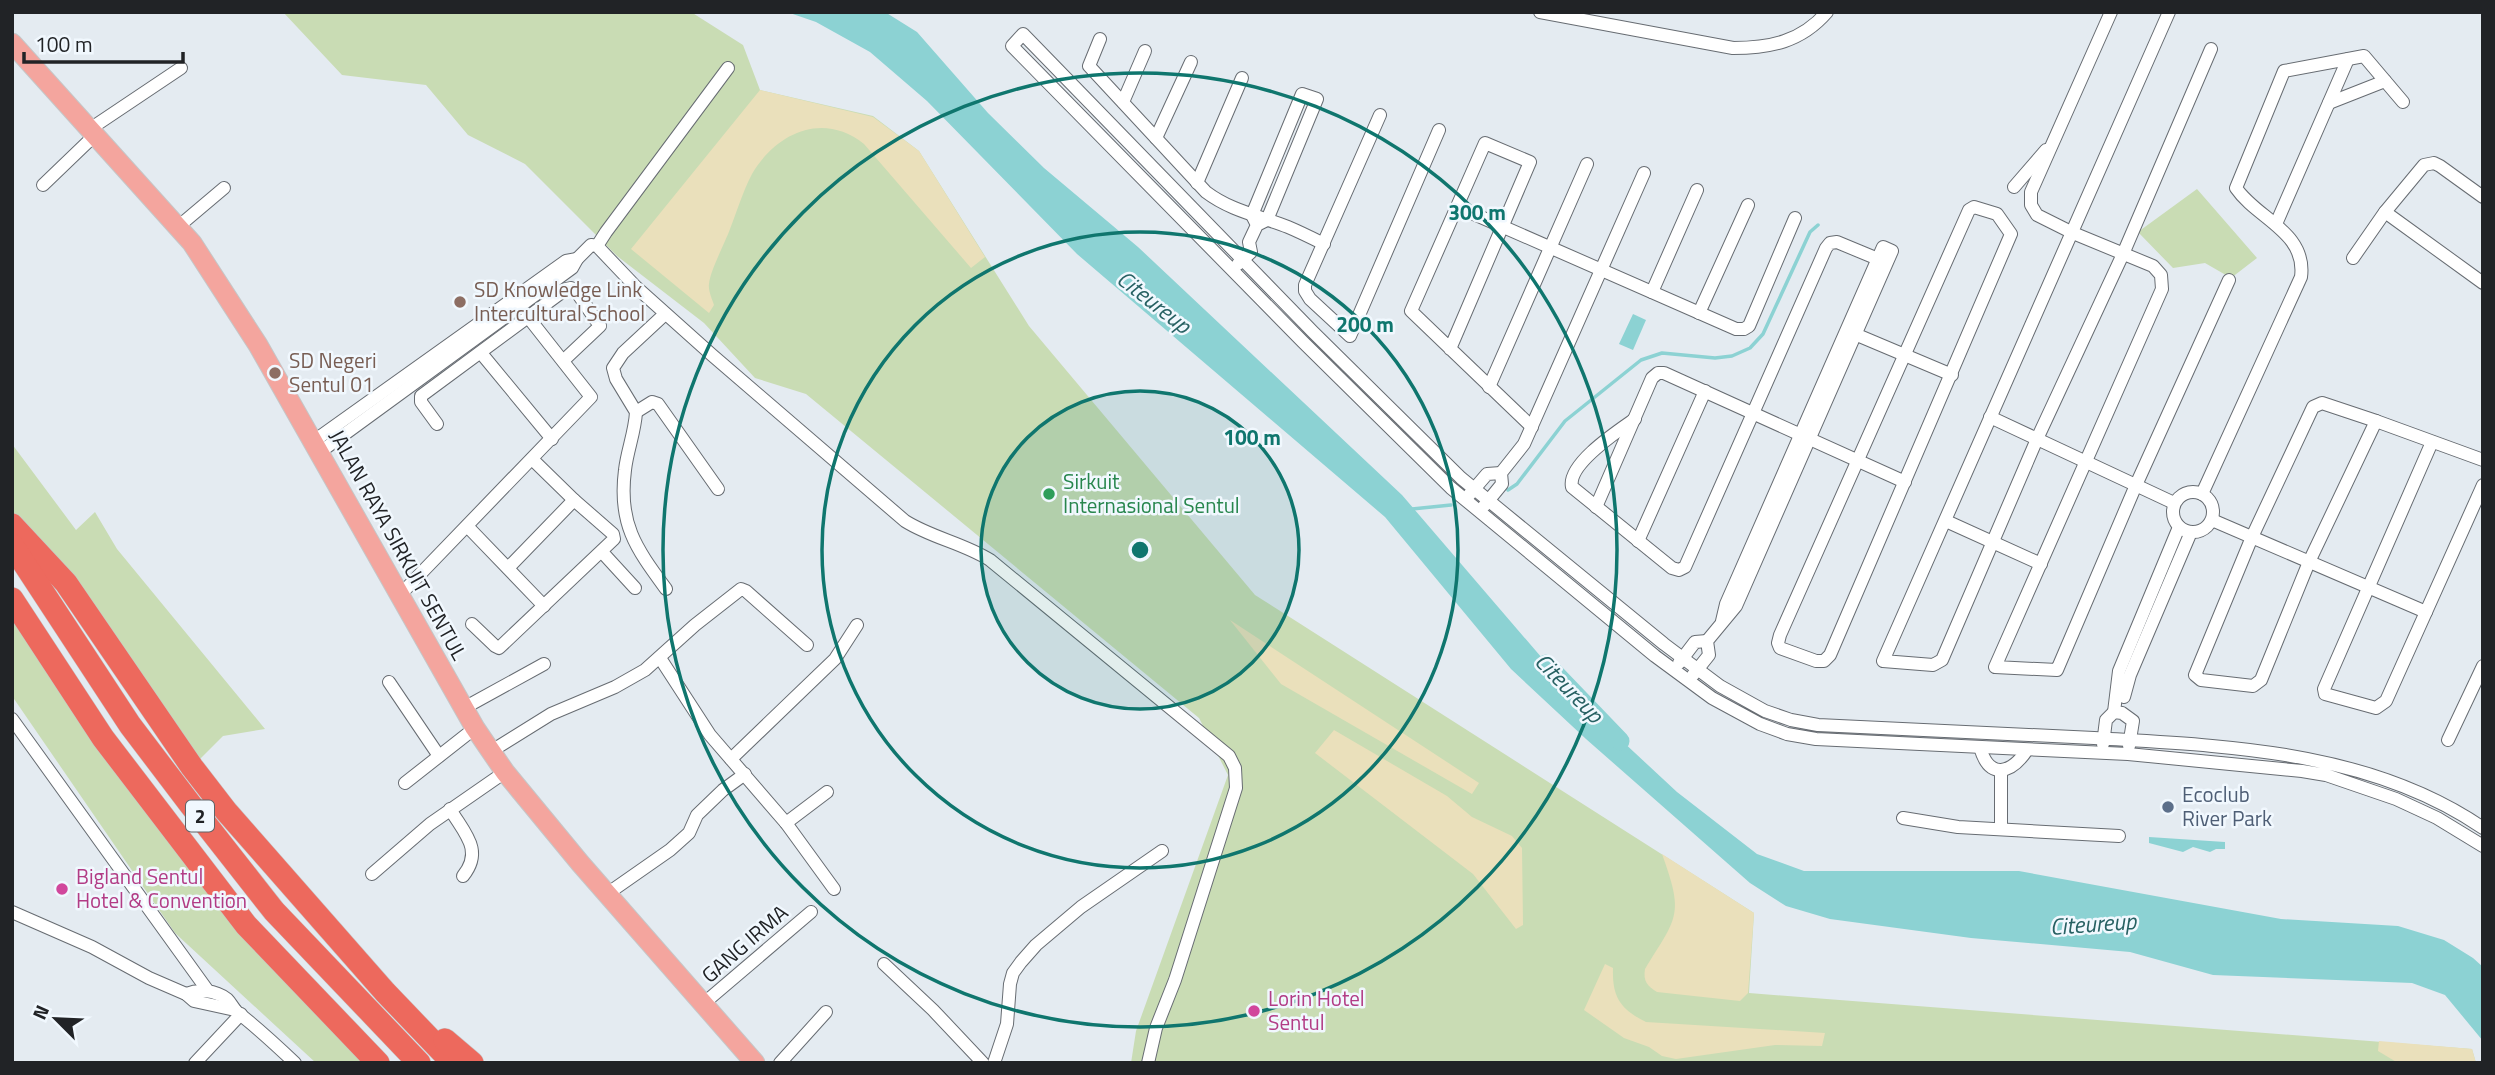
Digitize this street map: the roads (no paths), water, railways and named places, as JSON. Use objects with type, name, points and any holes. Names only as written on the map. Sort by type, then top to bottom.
[{"type":"highway","points":[[12,525],[66,583],[190,765],[226,811],[385,992],[453,1063]]},
{"type":"highway","name":"2","points":[[12,545],[130,725],[274,911],[419,1063]]},
{"type":"highway","name":"2","points":[[12,599],[103,738],[246,925],[378,1063]]},
{"type":"highway","points":[[385,992],[472,1063]]},
{"type":"main road","name":"JALAN RAYA SIRKUIT SENTUL","points":[[13,45],[179,226],[238,313],[317,446],[399,596],[490,752],[607,894],[755,1063]]},
{"type":"street","points":[[1540,12],[1733,48],[1756,48],[1785,43],[1819,22],[1827,12]]},
{"type":"street","points":[[2110,12],[2031,192],[2031,205],[2037,215],[2153,266],[2161,275],[2162,289],[1995,667],[2057,670],[2136,485],[2229,281]]},
{"type":"street","points":[[2169,12],[1883,661],[1933,664],[1942,660],[2037,439],[2123,254],[2211,49]]},
{"type":"street","points":[[2483,828],[2435,800],[2401,785],[2336,764],[2276,754],[2131,740],[1818,725],[1765,711],[1730,692],[1683,658],[1475,489],[1313,332],[1023,34],[1012,46],[1303,342],[1465,500],[1674,669],[1733,711],[1787,734],[1816,739],[2128,754],[2326,775],[2396,799],[2437,818],[2483,846]]},
{"type":"street","points":[[1100,39],[1089,66],[1198,183],[1220,202],[1258,220],[1324,244]]},
{"type":"street","points":[[1123,102],[1145,51]]},
{"type":"street","points":[[2202,494],[2301,277],[2303,262],[2298,249],[2276,224],[2241,196],[2236,188],[2284,71],[2364,56],[2403,102]]},
{"type":"street","points":[[2276,224],[2348,59]]},
{"type":"street","points":[[1156,138],[1191,62]]},
{"type":"street","points":[[43,185],[92,132],[181,68]]},
{"type":"street","points":[[597,246],[728,68]]},
{"type":"street","points":[[1198,183],[1242,78]]},
{"type":"street","points":[[2329,103],[2385,81]]},
{"type":"street","points":[[1233,269],[1251,252],[1249,242],[1302,94],[1317,99],[1258,220]]},
{"type":"street","points":[[1380,115],[1305,285],[1305,292],[1350,336],[1439,130]]},
{"type":"street","points":[[2014,187],[2056,140]]},
{"type":"street","points":[[1450,349],[1530,162],[1485,143],[1411,311],[1450,349],[1489,387],[1532,428]]},
{"type":"street","points":[[2353,258],[2385,212],[2424,165],[2429,163],[2440,166],[2483,197]]},
{"type":"street","points":[[1489,387],[1587,164]]},
{"type":"street","points":[[1479,511],[1502,485],[1501,473],[1524,444],[1532,428],[1644,173]]},
{"type":"street","points":[[179,226],[224,188]]},
{"type":"street","points":[[1652,292],[1697,190]]},
{"type":"street","points":[[1699,313],[1748,205]]},
{"type":"street","points":[[1458,207],[1736,329],[1749,326],[1796,218]]},
{"type":"street","points":[[1974,207],[1997,214],[2011,234],[1830,655],[1824,660],[1816,661],[1780,648],[1777,643],[1904,355],[1969,210],[1974,207]]},
{"type":"street","points":[[2385,212],[2483,283]]},
{"type":"street","points":[[1221,257],[1239,241],[1249,242]]},
{"type":"street","points":[[1634,419],[1600,444],[1574,472],[1570,480],[1572,487],[1672,568],[1679,570],[1685,566],[1826,248],[1830,243],[1837,242],[1878,259],[1851,332],[1736,606],[1707,641],[1709,654],[1689,680]]},
{"type":"street","points":[[317,446],[572,268],[591,245],[597,246],[666,314],[905,521],[990,560],[1228,756],[1235,768],[1236,789],[1175,980],[1156,1028],[1148,1063]]},
{"type":"street","points":[[436,424],[421,402],[421,397],[566,289],[571,288],[576,291],[600,326],[564,360]]},
{"type":"street","points":[[666,314],[623,353],[613,368],[616,379],[636,412],[625,468],[625,516],[635,545],[666,589]]},
{"type":"street","points":[[399,596],[591,397],[528,317]]},
{"type":"street","points":[[1851,332],[1952,375]]},
{"type":"street","points":[[481,353],[552,439]]},
{"type":"street","points":[[1597,507],[1652,378],[1658,373],[1664,373],[1705,391],[1905,482]]},
{"type":"street","points":[[1638,541],[1705,391]]},
{"type":"street","points":[[636,412],[652,402],[658,404],[718,489]]},
{"type":"street","points":[[2376,421],[2309,562],[2261,680],[2253,686],[2201,680],[2196,674],[2252,537],[2313,407],[2322,403],[2376,421],[2483,460]]},
{"type":"street","points":[[1990,417],[2174,503]]},
{"type":"street","points":[[2432,442],[2325,694],[2376,708],[2386,701],[2483,485]]},
{"type":"street","points":[[472,624],[499,648],[614,539],[613,534],[533,459]]},
{"type":"street","points":[[1465,500],[1487,474],[1501,473]]},
{"type":"street","points":[[2195,491],[2207,496],[2213,507],[2212,520],[2203,529],[2185,530],[2173,516],[2174,503],[2183,494],[2195,491]]},
{"type":"street","points":[[508,568],[574,500]]},
{"type":"street","points":[[1946,520],[2041,564]]},
{"type":"street","points":[[2212,520],[2426,611]]},
{"type":"street","points":[[467,526],[544,606]]},
{"type":"street","points":[[2102,753],[2106,720],[2118,713],[2125,673],[2185,530]]},
{"type":"street","points":[[602,552],[635,588]]},
{"type":"street","points":[[490,752],[551,714],[615,687],[645,670],[695,625],[741,589],[747,591],[807,645]]},
{"type":"street","points":[[731,759],[835,659],[857,625]]},
{"type":"street","points":[[1674,669],[1695,642],[1707,641]]},
{"type":"street","points":[[660,658],[710,735],[786,823],[834,889]]},
{"type":"street","points":[[464,708],[544,664]]},
{"type":"street","points":[[2448,740],[2483,666]]},
{"type":"street","points":[[389,682],[439,756]]},
{"type":"street","points":[[2118,713],[2133,721],[2128,754]]},
{"type":"street","points":[[12,719],[208,991]]},
{"type":"street","points":[[405,783],[475,728]]},
{"type":"street","points":[[1980,747],[1984,760],[1991,768],[2001,771],[2012,768],[2027,750]]},
{"type":"street","points":[[2001,771],[2001,828]]},
{"type":"street","points":[[372,874],[417,834],[505,772]]},
{"type":"street","points":[[607,894],[670,850],[689,833],[697,815],[723,790],[745,774]]},
{"type":"street","points":[[786,823],[827,792]]},
{"type":"street","points":[[450,809],[474,853],[463,876]]},
{"type":"street","points":[[1903,818],[1958,827],[2119,836]]},
{"type":"street","points":[[994,1063],[1007,1024],[1010,984],[1013,973],[1021,962],[1036,945],[1081,907],[1162,851]]},
{"type":"street","points":[[12,912],[92,947],[149,978],[186,994],[194,1001],[238,1012]]},
{"type":"street","name":"GANG IRMA","points":[[703,1004],[811,912]]},
{"type":"street","points":[[884,964],[928,1004],[983,1063]]},
{"type":"street","points":[[186,994],[196,990],[208,991],[227,1000],[295,1063]]},
{"type":"street","points":[[195,1063],[238,1012]]},
{"type":"street","points":[[780,1063],[826,1012]]},
{"type":"water","points":[[787,12],[885,12],[917,32],[988,113],[1044,168],[1138,247],[1402,495],[1578,700],[1677,792],[1757,854],[1804,871],[2019,871],[2281,919],[2398,926],[2444,940],[2483,967],[2483,1041],[2445,995],[2412,983],[2213,975],[2130,952],[1971,938],[1830,919],[1786,906],[1750,883],[1586,739],[1511,669],[1385,517],[1077,254],[927,101],[870,52],[816,22]]},
{"type":"water","points":[[1633,314],[1646,320],[1633,350],[1619,344]]},
{"type":"water","points":[[2149,837],[2225,842],[2225,849],[2210,852],[2193,847],[2183,852],[2149,843]]},
{"type":"waterway","points":[[1508,490],[1517,484],[1565,421],[1641,360],[1662,353],[1715,358],[1732,356],[1750,348],[1763,334],[1810,232],[1818,225]]},
{"type":"waterway","points":[[1412,509],[1451,505]]},
{"type":"waterway","name":"Citeureup","points":[[1546,664],[1620,741]]},
{"type":"place","name":"SD Knowledge Link Intercultural School","points":[[460,302]]},
{"type":"place","name":"SD Negeri Sentul 01","points":[[275,373]]},
{"type":"place","name":"Sirkuit Internasional Sentul","points":[[1049,494]]},
{"type":"place","name":"Ecoclub River Park","points":[[2168,807]]},
{"type":"place","name":"Bigland Sentul Hotel & Convention","points":[[62,889]]},
{"type":"place","name":"Lorin Hotel Sentul","points":[[1254,1011]]}]
